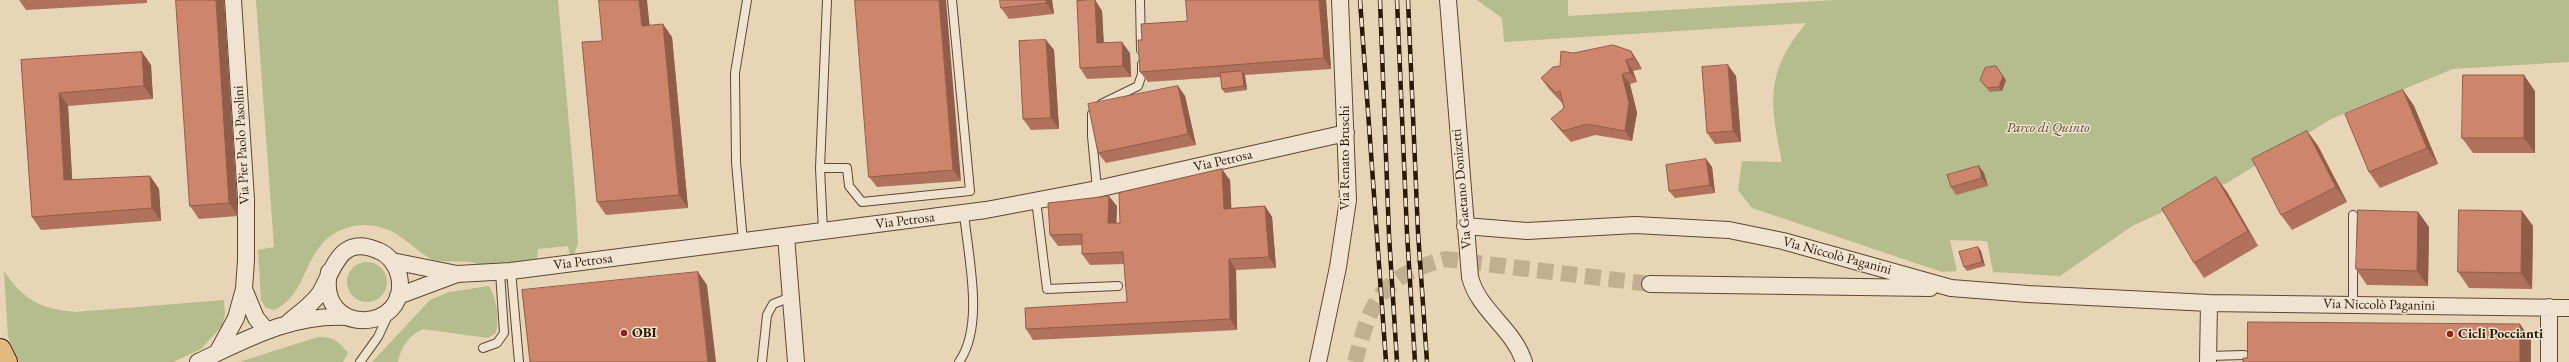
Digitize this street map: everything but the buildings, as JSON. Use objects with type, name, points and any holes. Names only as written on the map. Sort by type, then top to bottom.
[{"type":"main road","points":[[0,350],[6,362]]},
{"type":"street","name":"Via Pier Paolo Pasolini","points":[[217,353],[236,318],[244,289],[246,199],[233,0]]},
{"type":"street","name":"Via Renato Bruschi","points":[[1318,362],[1338,267],[1348,200],[1340,0]]},
{"type":"street","name":"Via Gaetano Donizetti","points":[[1448,0],[1465,226],[1472,285],[1514,340],[1524,362]]},
{"type":"street","name":"Via Petrosa","points":[[289,322],[319,293],[328,272],[339,256],[354,248],[375,249],[392,261],[457,274],[506,271],[964,213],[1097,189],[1346,133]]},
{"type":"street","name":"Via Niccolò Paganini","points":[[1465,226],[1527,231],[1635,225],[1729,230],[1805,247],[1952,288],[2052,296],[2209,303],[2569,308]]},
{"type":"street","points":[[786,236],[796,362]]},
{"type":"street","points":[[390,310],[398,296],[400,280],[392,261]]},
{"type":"street","points":[[328,272],[326,283],[330,299],[339,312],[347,317]]},
{"type":"street","name":"Via Petrosa","points":[[398,296],[457,274]]},
{"type":"street","points":[[1650,284],[1952,288]]},
{"type":"street","name":"Via Pier Paolo Pasolini","points":[[244,289],[256,318],[266,331]]},
{"type":"street","points":[[2208,359],[2209,303]]},
{"type":"street","points":[[2549,308],[2549,362]]},
{"type":"street","name":"Via Petrosa","points":[[198,362],[289,322],[323,316],[347,317],[359,321],[372,320],[390,310]]},
{"type":"lane","points":[[743,242],[736,162],[735,74],[747,0]]},
{"type":"lane","points":[[823,231],[820,168],[827,0]]},
{"type":"lane","points":[[820,168],[847,168],[849,186],[862,202],[970,191],[952,0]]},
{"type":"lane","points":[[1097,189],[1092,136],[1092,114],[1101,104],[1138,86],[1142,74],[1140,0]]},
{"type":"lane","points":[[1036,200],[1048,289],[1118,286]]},
{"type":"lane","points":[[959,362],[967,349],[974,318],[964,213]]},
{"type":"lane","points":[[2353,215],[2353,304]]},
{"type":"lane","points":[[483,348],[497,343],[504,333],[506,271]]},
{"type":"lane","points":[[506,271],[519,362]]},
{"type":"lane","points":[[762,362],[767,315],[773,304],[791,297]]},
{"type":"lane","points":[[360,362],[378,337],[390,310]]},
{"type":"lane","points":[[2208,359],[2244,355]]},
{"type":"green space","points":[[256,0],[558,0],[575,192],[578,243],[574,255],[570,256],[568,246],[538,249],[537,260],[478,265],[470,262],[441,261],[429,258],[401,237],[381,227],[371,225],[351,226],[333,234],[318,249],[296,291],[284,304],[275,310],[266,308],[261,300],[258,250],[274,247]]},
{"type":"green space","name":"Parco di Quinto","points":[[1477,0],[1568,0],[1568,16],[1834,0],[2569,0],[2569,62],[2453,69],[2331,119],[2227,183],[2132,226],[2060,276],[1993,272],[1987,241],[1950,240],[1957,271],[1942,272],[1752,208],[1738,190],[1742,161],[1782,162],[1774,115],[1774,85],[1784,56],[1793,40],[1806,23],[1504,42],[1502,18]]},
{"type":"green space","points":[[371,262],[378,265],[384,271],[387,282],[386,290],[378,299],[371,302],[363,302],[356,299],[348,290],[347,278],[350,271],[359,263]]},
{"type":"green space","points":[[4,271],[18,289],[26,296],[43,305],[63,311],[75,312],[224,300],[225,314],[222,326],[201,349],[173,362],[19,362],[8,337]]},
{"type":"green space","points":[[489,286],[497,309],[496,333],[488,338],[423,329],[406,342],[401,351],[398,362],[372,362],[430,300],[449,292]]},
{"type":"green space","points":[[318,337],[335,340],[341,345],[348,353],[343,362],[239,362]]},
{"type":"tunnel","points":[[1355,362],[1373,307],[1382,294],[1392,283],[1406,274],[1446,259],[1650,284]]},
{"type":"railway","points":[[1360,0],[1386,362]]},
{"type":"railway","points":[[1380,0],[1389,235],[1397,362]]},
{"type":"railway","points":[[1397,0],[1407,233],[1415,362]]},
{"type":"railway","points":[[1408,0],[1418,232],[1427,362]]},
{"type":"place","name":"OBI","points":[[624,333]]},
{"type":"place","name":"Cicli Poccianti","points":[[2450,334]]}]
